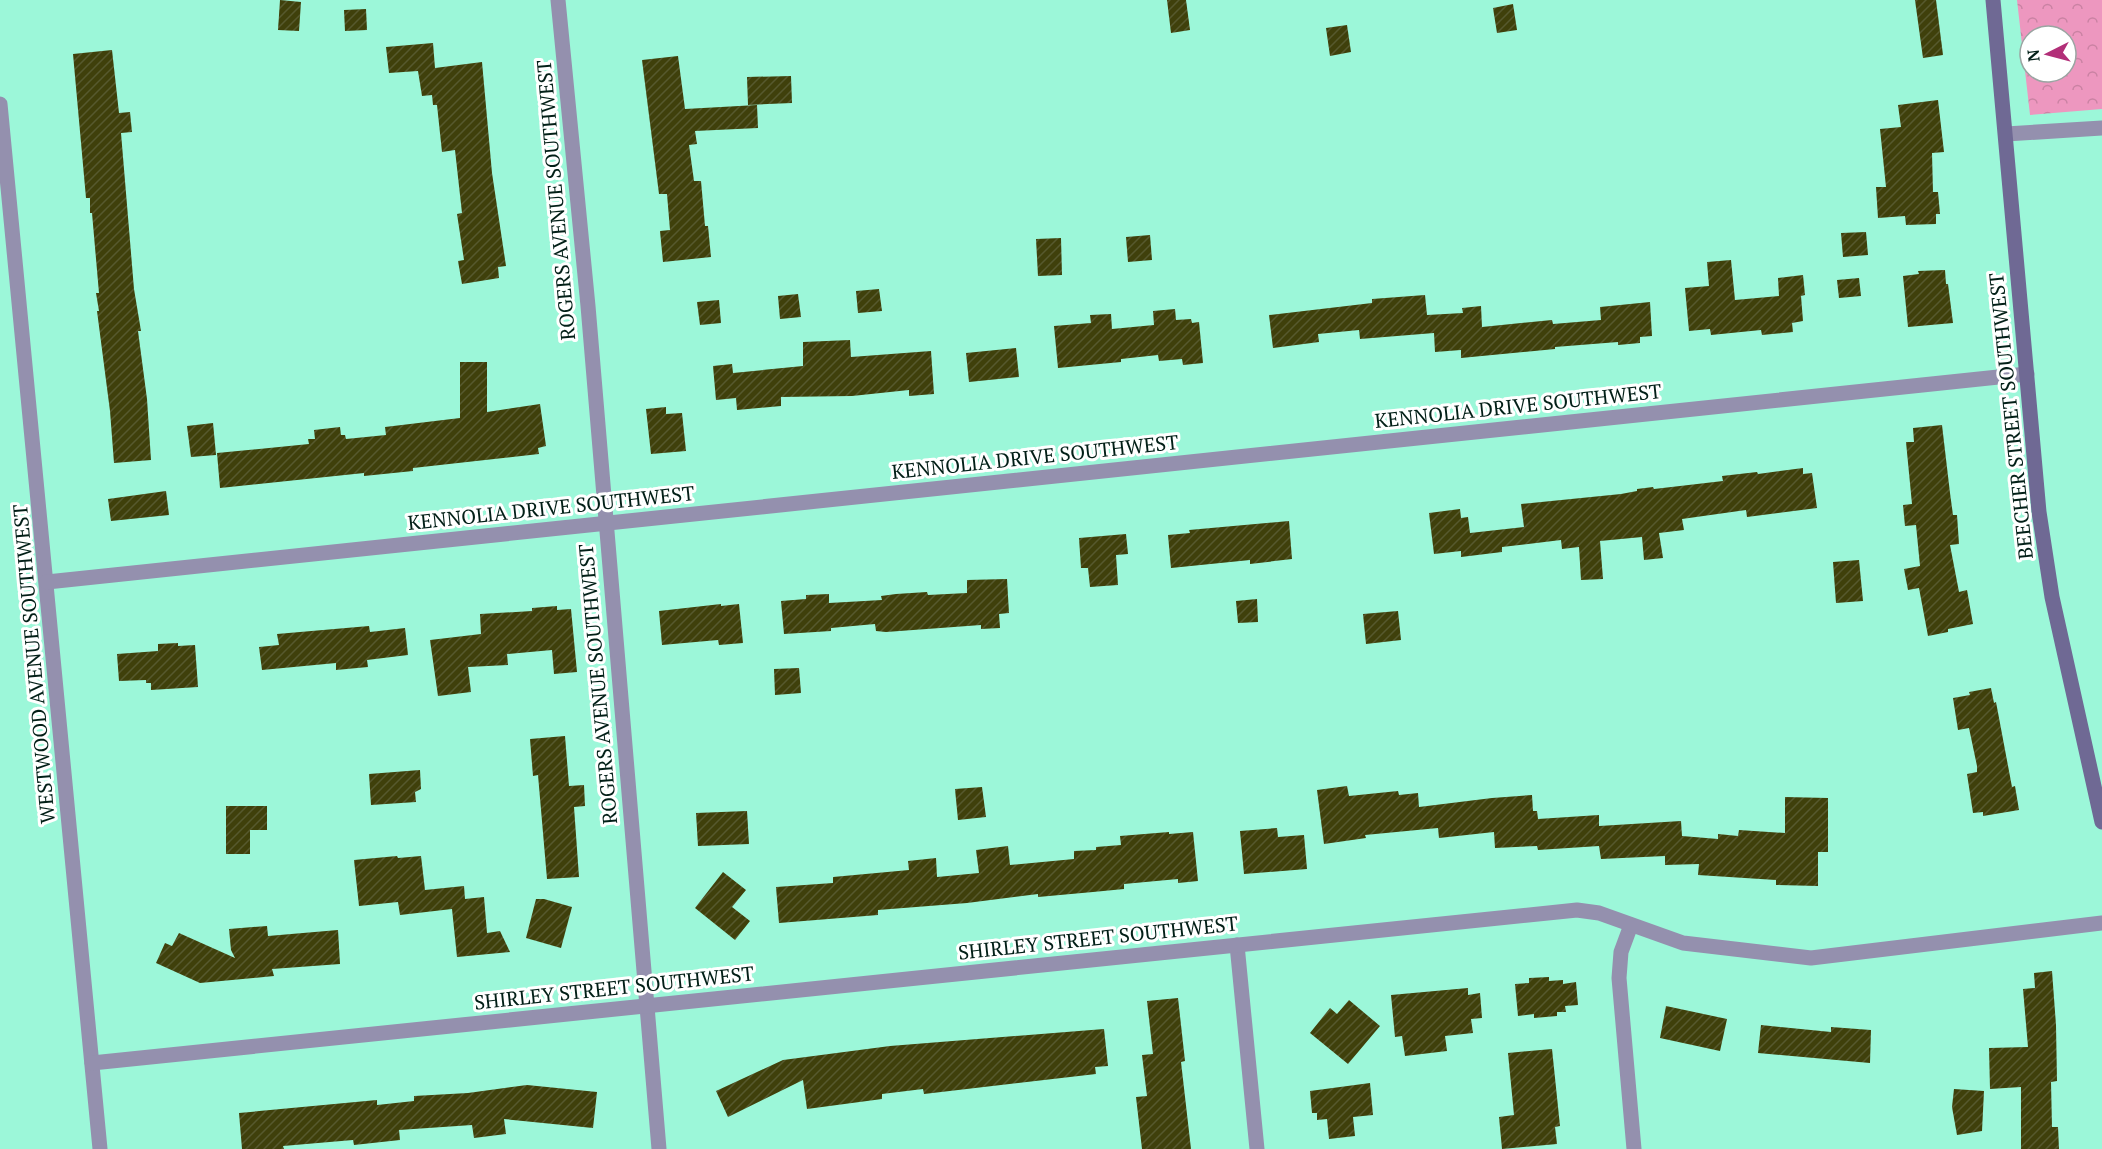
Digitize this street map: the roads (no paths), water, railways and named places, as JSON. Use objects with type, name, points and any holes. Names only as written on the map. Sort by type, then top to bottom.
[{"type":"street","name":"ROGERS AVENUE SOUTHWEST","points":[[558,0],[588,306],[659,1149]]},
{"type":"street","name":"BEECHER STREET SOUTHWEST","points":[[1993,0],[2039,512],[2052,597],[2102,822]]},
{"type":"street","name":"WESTWOOD AVENUE SOUTHWEST","points":[[0,104],[100,1149]]},
{"type":"street","points":[[2006,134],[2102,128]]},
{"type":"street","name":"KENNOLIA DRIVE SOUTHWEST","points":[[47,582],[2027,374]]},
{"type":"street","name":"SHIRLEY STREET SOUTHWEST","points":[[92,1063],[1577,910],[1599,913],[1683,943],[1811,957],[2102,923]]},
{"type":"street","points":[[1631,925],[1621,952],[1619,978],[1634,1149]]},
{"type":"street","points":[[1237,945],[1257,1149]]}]
